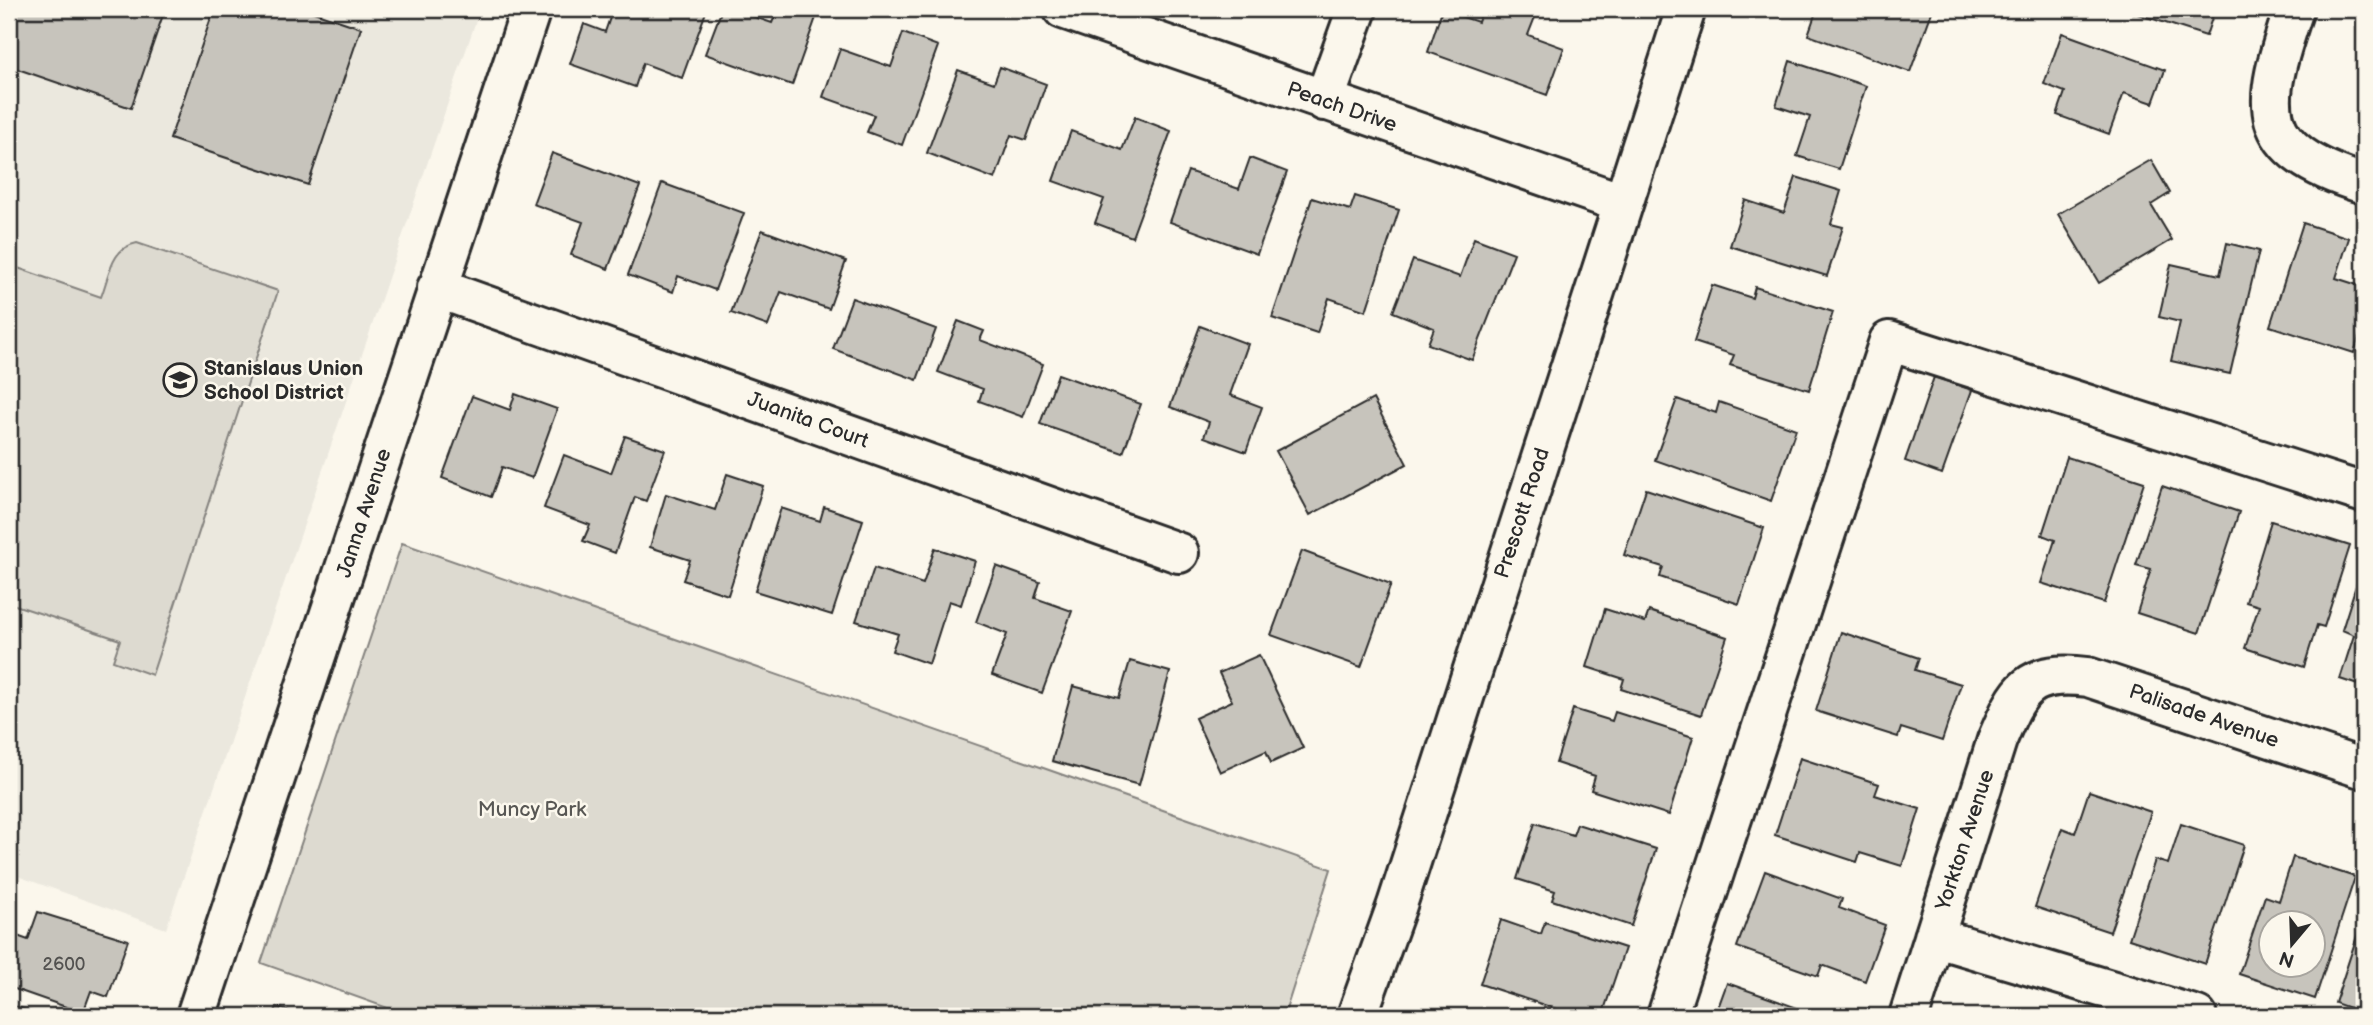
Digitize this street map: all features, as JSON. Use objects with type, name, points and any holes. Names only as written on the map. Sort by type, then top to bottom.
[{"type":"street","name":"Janna Avenue","points":[[195,1016],[531,9]]},
{"type":"street","name":"Peach Drive","points":[[1063,9],[1622,203]]},
{"type":"street","points":[[1324,101],[1357,9]]},
{"type":"street","name":"Prescott Road","points":[[1357,1016],[1397,905],[1686,9]]},
{"type":"street","points":[[2294,9],[2271,84],[2270,102],[2280,134],[2296,154],[2310,164],[2364,184]]},
{"type":"street","name":"Juanita Court","points":[[437,288],[1179,553]]},
{"type":"street","points":[[1667,1016],[1889,341],[2364,493]]},
{"type":"street","name":"Palisade Avenue","points":[[2043,678],[2060,674],[2088,677],[2364,769]]},
{"type":"street","name":"Yorkton Avenue","points":[[1909,1016],[1997,740],[2014,699],[2043,678]]},
{"type":"street","points":[[1934,937],[2197,1016]]},
{"type":"shaded area","name":"Stanislaus Union School District","points":[[9,9],[480,9],[166,929],[9,873]]},
{"type":"green space","points":[[137,243],[278,291],[152,675],[113,661],[120,640],[9,603],[9,265],[101,297],[117,256],[128,246]]},
{"type":"green space","name":"Muncy Park","points":[[402,543],[1331,869],[1284,1016],[410,1016],[261,963]]},
{"type":"building","points":[[9,9],[165,9],[131,108],[9,66]]},
{"type":"building","points":[[214,9],[305,9],[361,28],[308,185],[170,139]]},
{"type":"building","points":[[613,9],[707,9],[682,78],[643,63],[635,87],[570,64],[584,24],[605,32]]},
{"type":"building","points":[[722,9],[731,9],[772,23],[778,9],[819,9],[792,85],[705,54]]},
{"type":"building","points":[[1483,9],[1527,9],[1537,12],[1528,35],[1564,48],[1547,95],[1428,52],[1442,10],[1478,22]]},
{"type":"building","points":[[1817,9],[1933,9],[1910,72],[1808,35]]},
{"type":"building","points":[[2122,9],[2215,9],[2206,36]]},
{"type":"building","points":[[903,33],[938,46],[902,145],[867,132],[874,115],[823,97],[840,49],[891,67]]},
{"type":"building","points":[[2062,33],[2165,70],[2153,103],[2124,93],[2109,134],[2057,115],[2065,92],[2044,84]]},
{"type":"building","points":[[1790,61],[1866,86],[1839,169],[1797,156],[1810,117],[1776,106]]},
{"type":"building","points":[[1000,67],[1046,84],[1026,140],[1011,135],[995,179],[927,153],[958,70],[994,83]]},
{"type":"building","points":[[1135,117],[1171,131],[1132,237],[1095,223],[1104,199],[1053,181],[1071,131],[1122,150]]},
{"type":"building","points":[[552,153],[640,186],[608,269],[571,255],[583,222],[533,204]]},
{"type":"building","points":[[1250,158],[1287,172],[1257,254],[1170,222],[1188,171],[1239,189]]},
{"type":"building","points":[[2151,160],[2170,193],[2151,205],[2172,240],[2099,283],[2058,214]]},
{"type":"building","points":[[1796,177],[1841,191],[1831,224],[1843,227],[1827,276],[1730,246],[1745,200],[1784,213]]},
{"type":"building","points":[[662,183],[744,213],[715,290],[678,276],[673,292],[628,275]]},
{"type":"building","points":[[1355,196],[1399,210],[1366,311],[1329,298],[1317,333],[1272,318],[1312,198],[1350,210]]},
{"type":"building","points":[[2303,223],[2349,238],[2336,278],[2364,287],[2364,320],[2354,353],[2270,326]]},
{"type":"building","points":[[762,230],[846,261],[829,309],[781,292],[768,326],[731,313]]},
{"type":"building","points":[[1474,238],[1514,253],[1472,360],[1428,344],[1434,328],[1393,312],[1413,260],[1460,277]]},
{"type":"building","points":[[2227,243],[2259,251],[2230,374],[2171,361],[2180,322],[2159,317],[2171,264],[2220,275]]},
{"type":"building","points":[[1712,285],[1752,298],[1755,287],[1833,312],[1809,390],[1730,365],[1734,355],[1694,342]]},
{"type":"building","points":[[852,298],[936,329],[917,380],[833,349]]},
{"type":"building","points":[[958,321],[984,331],[980,340],[1043,364],[1023,417],[979,401],[983,389],[938,372]]},
{"type":"building","points":[[1200,326],[1248,344],[1230,395],[1262,407],[1246,452],[1204,437],[1209,422],[1170,407]]},
{"type":"building","points":[[1058,374],[1141,404],[1123,453],[1040,424]]},
{"type":"building","points":[[1934,377],[1972,390],[1942,474],[1905,461]]},
{"type":"building","points":[[515,394],[557,409],[532,478],[502,467],[491,497],[442,478],[472,396],[510,410]]},
{"type":"building","points":[[1373,399],[1407,464],[1310,515],[1276,451]]},
{"type":"building","points":[[1677,399],[1716,413],[1719,402],[1796,429],[1771,501],[1655,460]]},
{"type":"building","points":[[625,436],[665,450],[646,501],[635,497],[615,553],[583,541],[590,525],[544,508],[564,455],[611,473]]},
{"type":"building","points":[[2067,457],[2144,482],[2104,603],[2041,583],[2055,540],[2042,535]]},
{"type":"building","points":[[727,474],[763,486],[728,595],[683,580],[690,560],[650,547],[666,494],[715,510]]},
{"type":"building","points":[[2162,486],[2239,512],[2199,633],[2137,613],[2151,569],[2136,565]]},
{"type":"building","points":[[1646,489],[1764,528],[1739,604],[1660,577],[1663,567],[1624,555]]},
{"type":"building","points":[[824,507],[863,520],[832,615],[755,591],[781,508],[820,521]]},
{"type":"building","points":[[2271,521],[2350,546],[2324,627],[2317,625],[2304,667],[2245,648],[2259,606],[2246,602]]},
{"type":"building","points":[[935,548],[975,561],[961,605],[949,601],[929,664],[892,651],[898,634],[856,621],[874,568],[923,584]]},
{"type":"building","points":[[1302,551],[1391,584],[1361,667],[1271,635]]},
{"type":"building","points":[[2364,560],[2364,687],[2340,679],[2354,635],[2342,630]]},
{"type":"building","points":[[996,566],[1040,582],[1035,598],[1072,611],[1042,693],[992,675],[1007,634],[976,622]]},
{"type":"building","points":[[1605,609],[1645,622],[1649,611],[1727,637],[1701,715],[1621,689],[1624,679],[1587,667]]},
{"type":"building","points":[[1841,632],[1919,658],[1915,670],[1961,684],[1942,741],[1901,728],[1898,737],[1816,711]]},
{"type":"building","points":[[1259,655],[1303,748],[1271,763],[1266,751],[1220,772],[1195,718],[1232,701],[1219,673]]},
{"type":"building","points":[[1130,661],[1170,672],[1139,785],[1052,761],[1073,686],[1119,698]]},
{"type":"building","points":[[1573,709],[1612,721],[1615,712],[1693,737],[1669,815],[1591,790],[1595,776],[1556,763]]},
{"type":"building","points":[[1800,758],[1879,784],[1875,795],[1920,809],[1902,866],[1860,853],[1857,862],[1775,835]]},
{"type":"building","points":[[2089,791],[2151,812],[2110,932],[2035,907],[2062,828],[2075,833]]},
{"type":"building","points":[[1535,823],[1573,835],[1577,824],[1656,849],[1631,926],[1552,900],[1555,891],[1517,879]]},
{"type":"building","points":[[2181,824],[2244,845],[2205,964],[2129,939],[2155,860],[2168,864]]},
{"type":"building","points":[[2293,857],[2355,877],[2328,959],[2328,909],[2261,909],[2265,896],[2279,901]]},
{"type":"building","points":[[1765,871],[1842,899],[1839,908],[1885,925],[1865,981],[1822,965],[1818,976],[1737,947]]},
{"type":"building","points":[[38,912],[128,940],[108,997],[91,991],[83,1013],[9,987],[9,933],[28,940]]},
{"type":"building","points":[[2258,917],[2258,979],[2322,979],[2315,999],[2239,974]]},
{"type":"building","points":[[1501,920],[1541,934],[1545,922],[1625,948],[1602,1016],[1578,1016],[1480,984]]},
{"type":"building","points":[[2360,927],[2364,928],[2364,1013],[2335,1003]]},
{"type":"building","points":[[1727,983],[1806,1011],[1804,1016],[1715,1016]]},
{"type":"building","points":[[11,1005],[45,1016],[9,1016]]},
{"type":"building","points":[[277,1007],[302,1016],[273,1016]]},
{"type":"place","name":"Stanislaus Union School District","points":[[180,380]]}]
